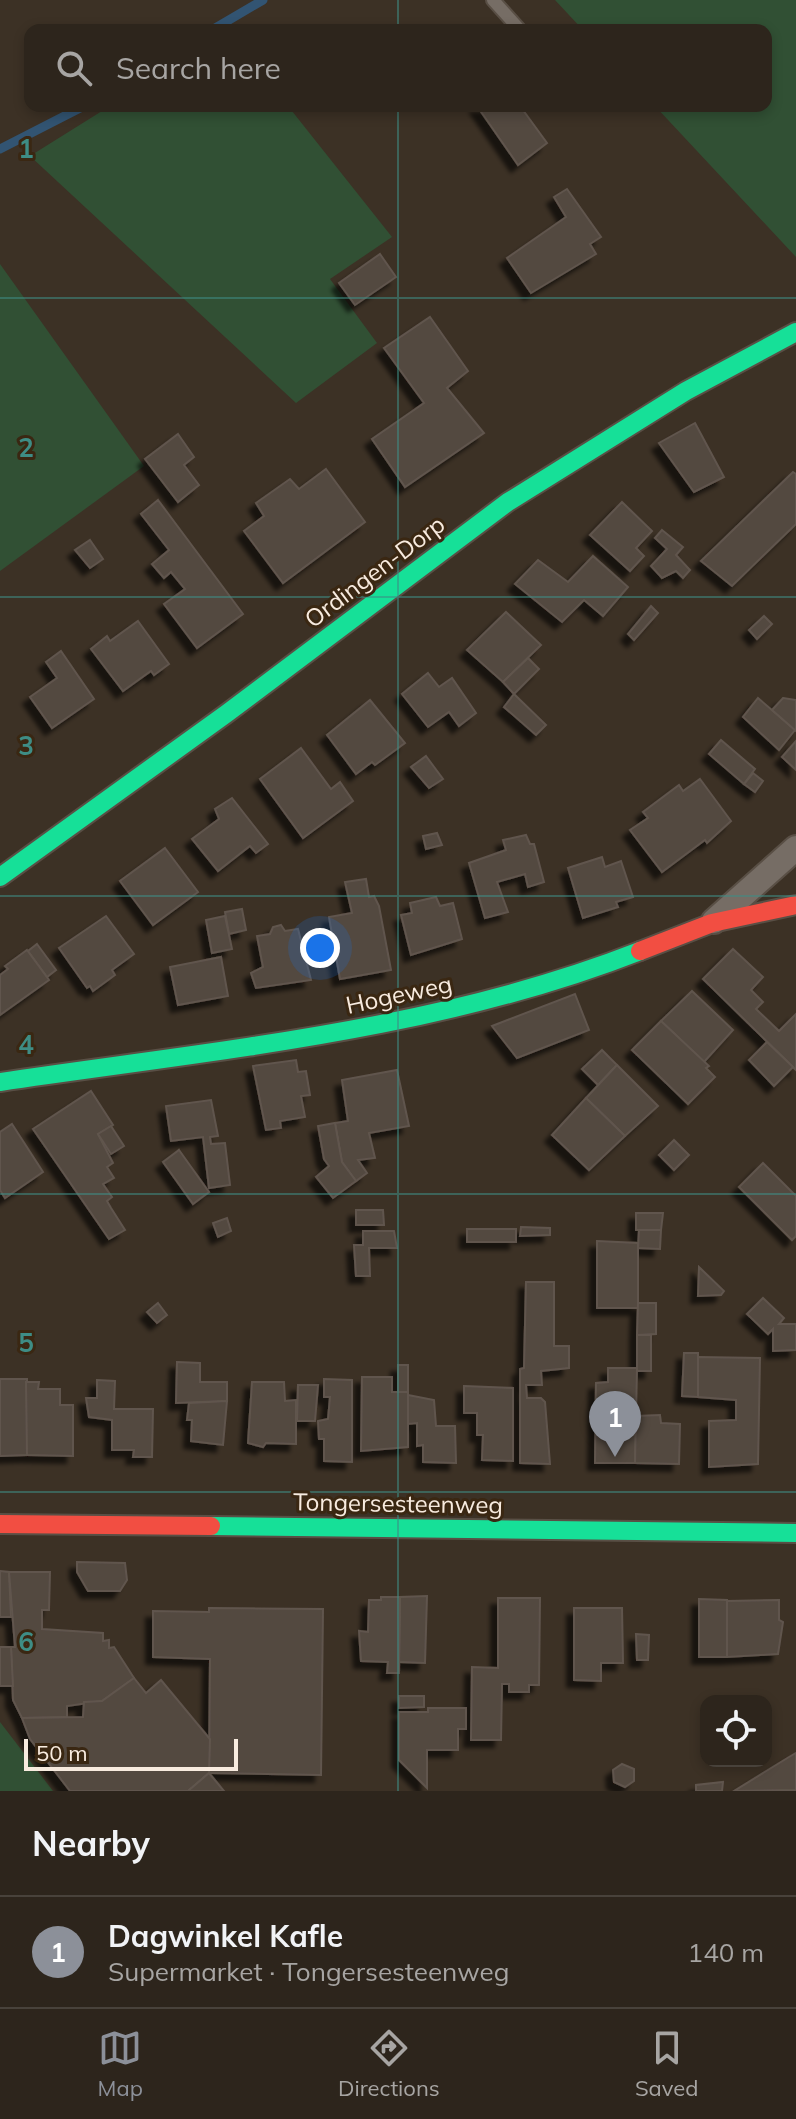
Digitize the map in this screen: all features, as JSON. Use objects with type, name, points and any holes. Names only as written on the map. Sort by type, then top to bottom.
[{"type":"main road","name":"Ordingen-Dorp","points":[[0,877],[226,714],[508,502],[601,441],[796,332]]},
{"type":"main road","name":"Hogeweg","points":[[0,1082],[367,1028],[476,1003],[602,966],[712,923],[796,905]]},
{"type":"main road","name":"Tongersesteenweg","points":[[0,1524],[796,1533]]},
{"type":"street","points":[[712,923],[796,848]]},
{"type":"lane","points":[[493,0],[515,24]]},
{"type":"green space","points":[[555,0],[796,0],[796,257],[661,112],[772,112],[772,24],[577,24]]},
{"type":"green space","points":[[100,112],[293,112],[392,237],[330,279],[377,343],[296,403],[30,156]]},
{"type":"green space","points":[[0,264],[144,466],[0,571]]},
{"type":"green space","points":[[0,1722],[53,1791],[0,1791]]},
{"type":"building","points":[[481,112],[524,112],[547,143],[518,165]]},
{"type":"building","points":[[567,189],[601,237],[590,244],[596,254],[531,293],[507,258],[566,217],[554,197]]},
{"type":"building","points":[[380,254],[396,277],[355,305],[339,283]]},
{"type":"building","points":[[430,317],[468,371],[447,388],[484,433],[405,487],[372,439],[424,403],[384,348]]},
{"type":"building","points":[[695,423],[724,477],[694,492],[659,443]]},
{"type":"building","points":[[178,434],[194,457],[184,465],[199,485],[178,502],[145,459]]},
{"type":"building","points":[[326,469],[365,522],[283,583],[244,531],[264,516],[256,503],[290,479],[299,489]]},
{"type":"building","points":[[793,472],[796,474],[796,524],[732,586],[701,561]]},
{"type":"building","points":[[158,500],[243,614],[197,648],[164,604],[185,589],[171,572],[164,578],[152,564],[169,550],[141,514]]},
{"type":"building","points":[[622,502],[652,531],[636,548],[644,556],[630,571],[590,535]]},
{"type":"building","points":[[662,530],[683,547],[676,555],[690,570],[683,578],[676,571],[662,578],[651,566],[667,549],[655,538]]},
{"type":"building","points":[[90,540],[103,559],[90,568],[75,550]]},
{"type":"building","points":[[593,556],[628,587],[603,616],[584,600],[562,622],[515,584],[538,560],[568,582]]},
{"type":"building","points":[[651,606],[658,613],[634,640],[628,634]]},
{"type":"building","points":[[506,612],[541,645],[503,682],[467,650]]},
{"type":"building","points":[[764,616],[772,624],[757,639],[749,630]]},
{"type":"building","points":[[138,621],[169,664],[154,675],[151,671],[123,691],[91,649],[107,636],[110,641]]},
{"type":"building","points":[[61,651],[94,699],[52,728],[30,697],[57,678],[46,662]]},
{"type":"building","points":[[528,658],[539,669],[514,694],[503,682]]},
{"type":"building","points":[[428,673],[439,687],[452,678],[476,713],[459,726],[449,712],[428,727],[402,694]]},
{"type":"building","points":[[514,694],[546,725],[536,735],[504,707]]},
{"type":"building","points":[[758,698],[795,730],[779,750],[743,717]]},
{"type":"building","points":[[783,698],[796,700],[796,731],[772,710]]},
{"type":"building","points":[[370,700],[405,743],[375,765],[372,762],[356,774],[327,735]]},
{"type":"building","points":[[721,740],[755,769],[744,784],[709,754]]},
{"type":"building","points":[[796,741],[796,770],[782,757]]},
{"type":"building","points":[[301,748],[331,789],[340,782],[353,801],[303,838],[260,779]]},
{"type":"building","points":[[426,756],[443,779],[429,788],[411,767]]},
{"type":"building","points":[[753,773],[763,781],[755,792],[744,784]]},
{"type":"building","points":[[700,779],[731,821],[707,843],[705,840],[662,872],[630,830],[648,818],[643,812],[679,785],[683,791]]},
{"type":"building","points":[[232,798],[268,844],[256,853],[250,846],[218,871],[192,839],[219,819],[215,809]]},
{"type":"building","points":[[437,833],[442,845],[426,849],[423,836]]},
{"type":"building","points":[[526,835],[530,844],[534,844],[544,882],[528,887],[525,874],[497,882],[508,912],[485,918],[469,863],[506,850],[503,840]]},
{"type":"building","points":[[165,848],[198,892],[153,925],[120,881]]},
{"type":"building","points":[[602,857],[605,867],[621,861],[633,897],[616,902],[618,907],[583,918],[568,868]]},
{"type":"building","points":[[366,879],[369,897],[374,896],[379,906],[391,970],[340,979],[329,917],[352,913],[345,882]]},
{"type":"building","points":[[436,897],[440,906],[453,903],[462,939],[411,955],[401,915],[412,913],[410,903]]},
{"type":"building","points":[[242,909],[246,930],[229,934],[225,912]]},
{"type":"building","points":[[106,916],[134,954],[112,970],[115,975],[93,991],[90,986],[87,988],[59,948]]},
{"type":"building","points":[[225,916],[232,949],[212,953],[206,920]]},
{"type":"building","points":[[281,925],[285,931],[298,929],[311,980],[256,988],[251,973],[263,967],[257,936],[270,934],[273,927]]},
{"type":"building","points":[[37,944],[56,970],[47,977],[28,951]]},
{"type":"building","points":[[733,949],[763,977],[751,990],[763,1002],[756,1009],[779,1031],[796,1014],[796,1070],[703,979]]},
{"type":"building","points":[[27,950],[49,980],[0,1015],[0,975],[8,969],[5,966]]},
{"type":"building","points":[[221,957],[228,996],[178,1005],[170,967]]},
{"type":"building","points":[[692,991],[733,1030],[704,1062],[661,1021]]},
{"type":"building","points":[[575,994],[589,1030],[517,1058],[492,1026]]},
{"type":"building","points":[[661,1021],[709,1066],[706,1068],[715,1077],[688,1104],[632,1050]]},
{"type":"building","points":[[767,1042],[793,1067],[774,1086],[749,1060]]},
{"type":"building","points":[[602,1050],[617,1065],[598,1085],[582,1069]]},
{"type":"building","points":[[296,1060],[298,1072],[306,1071],[310,1095],[301,1096],[305,1117],[280,1121],[281,1128],[266,1130],[253,1066]]},
{"type":"building","points":[[617,1065],[658,1106],[625,1136],[586,1098]]},
{"type":"building","points":[[397,1070],[409,1126],[369,1133],[375,1158],[358,1160],[367,1173],[356,1181],[342,1162],[335,1123],[348,1121],[342,1080]]},
{"type":"building","points":[[91,1091],[113,1125],[98,1134],[113,1163],[107,1167],[114,1178],[103,1184],[112,1197],[107,1201],[125,1230],[109,1239],[33,1129]]},
{"type":"building","points":[[586,1098],[625,1136],[589,1170],[552,1135]]},
{"type":"building","points":[[211,1100],[218,1136],[210,1137],[211,1144],[225,1143],[230,1185],[209,1188],[203,1137],[171,1141],[166,1106]]},
{"type":"building","points":[[335,1123],[342,1162],[356,1181],[333,1198],[316,1177],[329,1166],[324,1159],[318,1126]]},
{"type":"building","points":[[12,1124],[43,1172],[5,1198],[0,1190],[0,1132]]},
{"type":"building","points":[[111,1126],[124,1146],[111,1154],[98,1134]]},
{"type":"building","points":[[674,1140],[689,1155],[674,1170],[659,1155]]},
{"type":"building","points":[[179,1150],[209,1192],[193,1204],[163,1162]]},
{"type":"building","points":[[763,1163],[796,1196],[796,1236],[792,1240],[739,1187]]},
{"type":"building","points":[[356,1210],[383,1210],[384,1225],[356,1225]]},
{"type":"building","points":[[636,1213],[663,1213],[661,1230],[636,1230]]},
{"type":"building","points":[[227,1218],[231,1231],[218,1237],[213,1223]]},
{"type":"building","points":[[521,1227],[550,1228],[550,1235],[520,1236]]},
{"type":"building","points":[[467,1229],[516,1229],[516,1242],[467,1242]]},
{"type":"building","points":[[639,1230],[661,1230],[660,1249],[638,1248]]},
{"type":"building","points":[[363,1231],[394,1231],[397,1248],[369,1248],[370,1276],[356,1276],[354,1245],[363,1245]]},
{"type":"building","points":[[597,1241],[638,1243],[638,1308],[597,1308]]},
{"type":"building","points":[[699,1267],[724,1291],[721,1295],[698,1296]]},
{"type":"building","points":[[526,1282],[554,1282],[554,1346],[569,1346],[569,1368],[541,1371],[542,1385],[526,1385],[527,1398],[541,1398],[545,1402],[550,1464],[520,1463],[520,1369],[524,1368]]},
{"type":"building","points":[[763,1298],[784,1318],[779,1324],[796,1324],[796,1350],[773,1351],[773,1329],[768,1334],[747,1314]]},
{"type":"building","points":[[158,1303],[167,1315],[157,1323],[147,1312]]},
{"type":"building","points":[[638,1303],[656,1303],[656,1334],[637,1335]]},
{"type":"building","points":[[637,1335],[651,1335],[651,1371],[637,1371]]},
{"type":"building","points":[[684,1353],[698,1353],[698,1397],[682,1396]]},
{"type":"building","points":[[698,1357],[760,1358],[758,1464],[709,1467],[709,1421],[736,1420],[736,1400],[698,1397]]},
{"type":"building","points":[[177,1362],[200,1363],[200,1382],[227,1382],[227,1401],[176,1403]]},
{"type":"building","points":[[398,1365],[408,1365],[408,1392],[398,1392]]},
{"type":"building","points":[[608,1368],[637,1368],[635,1463],[595,1463],[596,1383],[608,1382]]},
{"type":"building","points":[[362,1377],[392,1377],[392,1392],[408,1392],[408,1447],[361,1451]]},
{"type":"building","points":[[0,1379],[27,1379],[27,1455],[0,1456]]},
{"type":"building","points":[[324,1379],[352,1380],[352,1462],[324,1461],[324,1439],[319,1439],[318,1421],[328,1419],[330,1397],[324,1397]]},
{"type":"building","points":[[97,1380],[115,1381],[114,1409],[153,1409],[152,1457],[133,1457],[134,1450],[112,1450],[112,1420],[89,1417],[86,1398],[97,1398]]},
{"type":"building","points":[[26,1382],[39,1382],[38,1389],[60,1389],[60,1405],[73,1405],[73,1456],[27,1455]]},
{"type":"building","points":[[252,1382],[284,1382],[285,1401],[296,1400],[296,1444],[266,1443],[263,1447],[248,1443]]},
{"type":"building","points":[[298,1385],[318,1385],[315,1421],[297,1421]]},
{"type":"building","points":[[464,1386],[513,1388],[513,1461],[482,1460],[483,1435],[477,1435],[477,1413],[464,1413]]},
{"type":"building","points":[[408,1395],[434,1400],[436,1426],[455,1426],[456,1463],[423,1462],[423,1445],[417,1446],[417,1423],[408,1424]]},
{"type":"building","points":[[227,1401],[223,1445],[191,1441],[192,1420],[187,1420],[189,1403]]},
{"type":"building","points":[[660,1415],[661,1423],[680,1424],[679,1464],[635,1463],[636,1416]]},
{"type":"building","points":[[77,1562],[125,1563],[127,1580],[120,1591],[88,1591],[77,1572]]},
{"type":"building","points":[[0,1571],[9,1572],[11,1617],[0,1617]]},
{"type":"building","points":[[9,1572],[50,1572],[49,1610],[42,1610],[42,1629],[103,1633],[103,1641],[109,1640],[109,1648],[114,1647],[134,1678],[102,1701],[67,1706],[67,1717],[22,1718],[13,1700],[11,1647],[15,1647]]},
{"type":"building","points":[[427,1596],[425,1663],[399,1662],[400,1597]]},
{"type":"building","points":[[381,1597],[400,1597],[399,1673],[387,1673],[388,1662],[361,1661],[359,1631],[368,1632],[369,1600],[381,1600]]},
{"type":"building","points":[[498,1598],[540,1598],[539,1685],[529,1685],[529,1692],[509,1692],[509,1684],[502,1684],[501,1740],[471,1740],[472,1667],[498,1668]]},
{"type":"building","points":[[699,1599],[727,1600],[727,1657],[699,1657]]},
{"type":"building","points":[[779,1600],[779,1620],[783,1622],[778,1654],[727,1657],[727,1601]]},
{"type":"building","points":[[209,1608],[323,1609],[321,1775],[209,1773],[210,1659],[153,1657],[153,1611],[209,1612]]},
{"type":"building","points":[[574,1608],[622,1608],[623,1663],[601,1663],[601,1681],[574,1680]]},
{"type":"building","points":[[636,1634],[649,1635],[648,1660],[637,1660]]},
{"type":"building","points":[[0,1647],[11,1647],[13,1686],[0,1686]]},
{"type":"building","points":[[134,1678],[146,1693],[161,1680],[210,1739],[209,1773],[188,1791],[70,1791],[30,1739],[22,1718],[83,1717],[84,1702],[102,1701]]},
{"type":"building","points":[[399,1696],[424,1696],[424,1707],[399,1708]]},
{"type":"building","points":[[428,1708],[466,1708],[466,1729],[458,1729],[458,1750],[427,1750],[427,1788],[399,1760],[399,1712],[428,1712]]},
{"type":"building","points":[[796,1753],[796,1790],[734,1791],[789,1757]]},
{"type":"building","points":[[622,1764],[634,1769],[634,1781],[625,1787],[614,1782],[613,1770]]},
{"type":"building","points":[[209,1773],[224,1791],[188,1791]]},
{"type":"building","points":[[723,1782],[722,1791],[696,1791],[696,1785]]},
{"type":"waterway","points":[[222,24],[263,0]]},
{"type":"waterway","points":[[0,149],[72,112]]},
{"type":"traffic: fast","points":[[0,877],[226,714],[508,502],[686,391],[796,332]]},
{"type":"traffic: fast","points":[[0,1082],[243,1048],[405,1019],[484,1001],[640,951]]},
{"type":"traffic: fast","points":[[211,1526],[796,1533]]},
{"type":"traffic: jam","points":[[640,951],[712,923],[796,905]]},
{"type":"traffic: jam","points":[[0,1524],[211,1526]]},
{"type":"place","name":"Dagwinkel Kafle","points":[[615,1457]]}]
